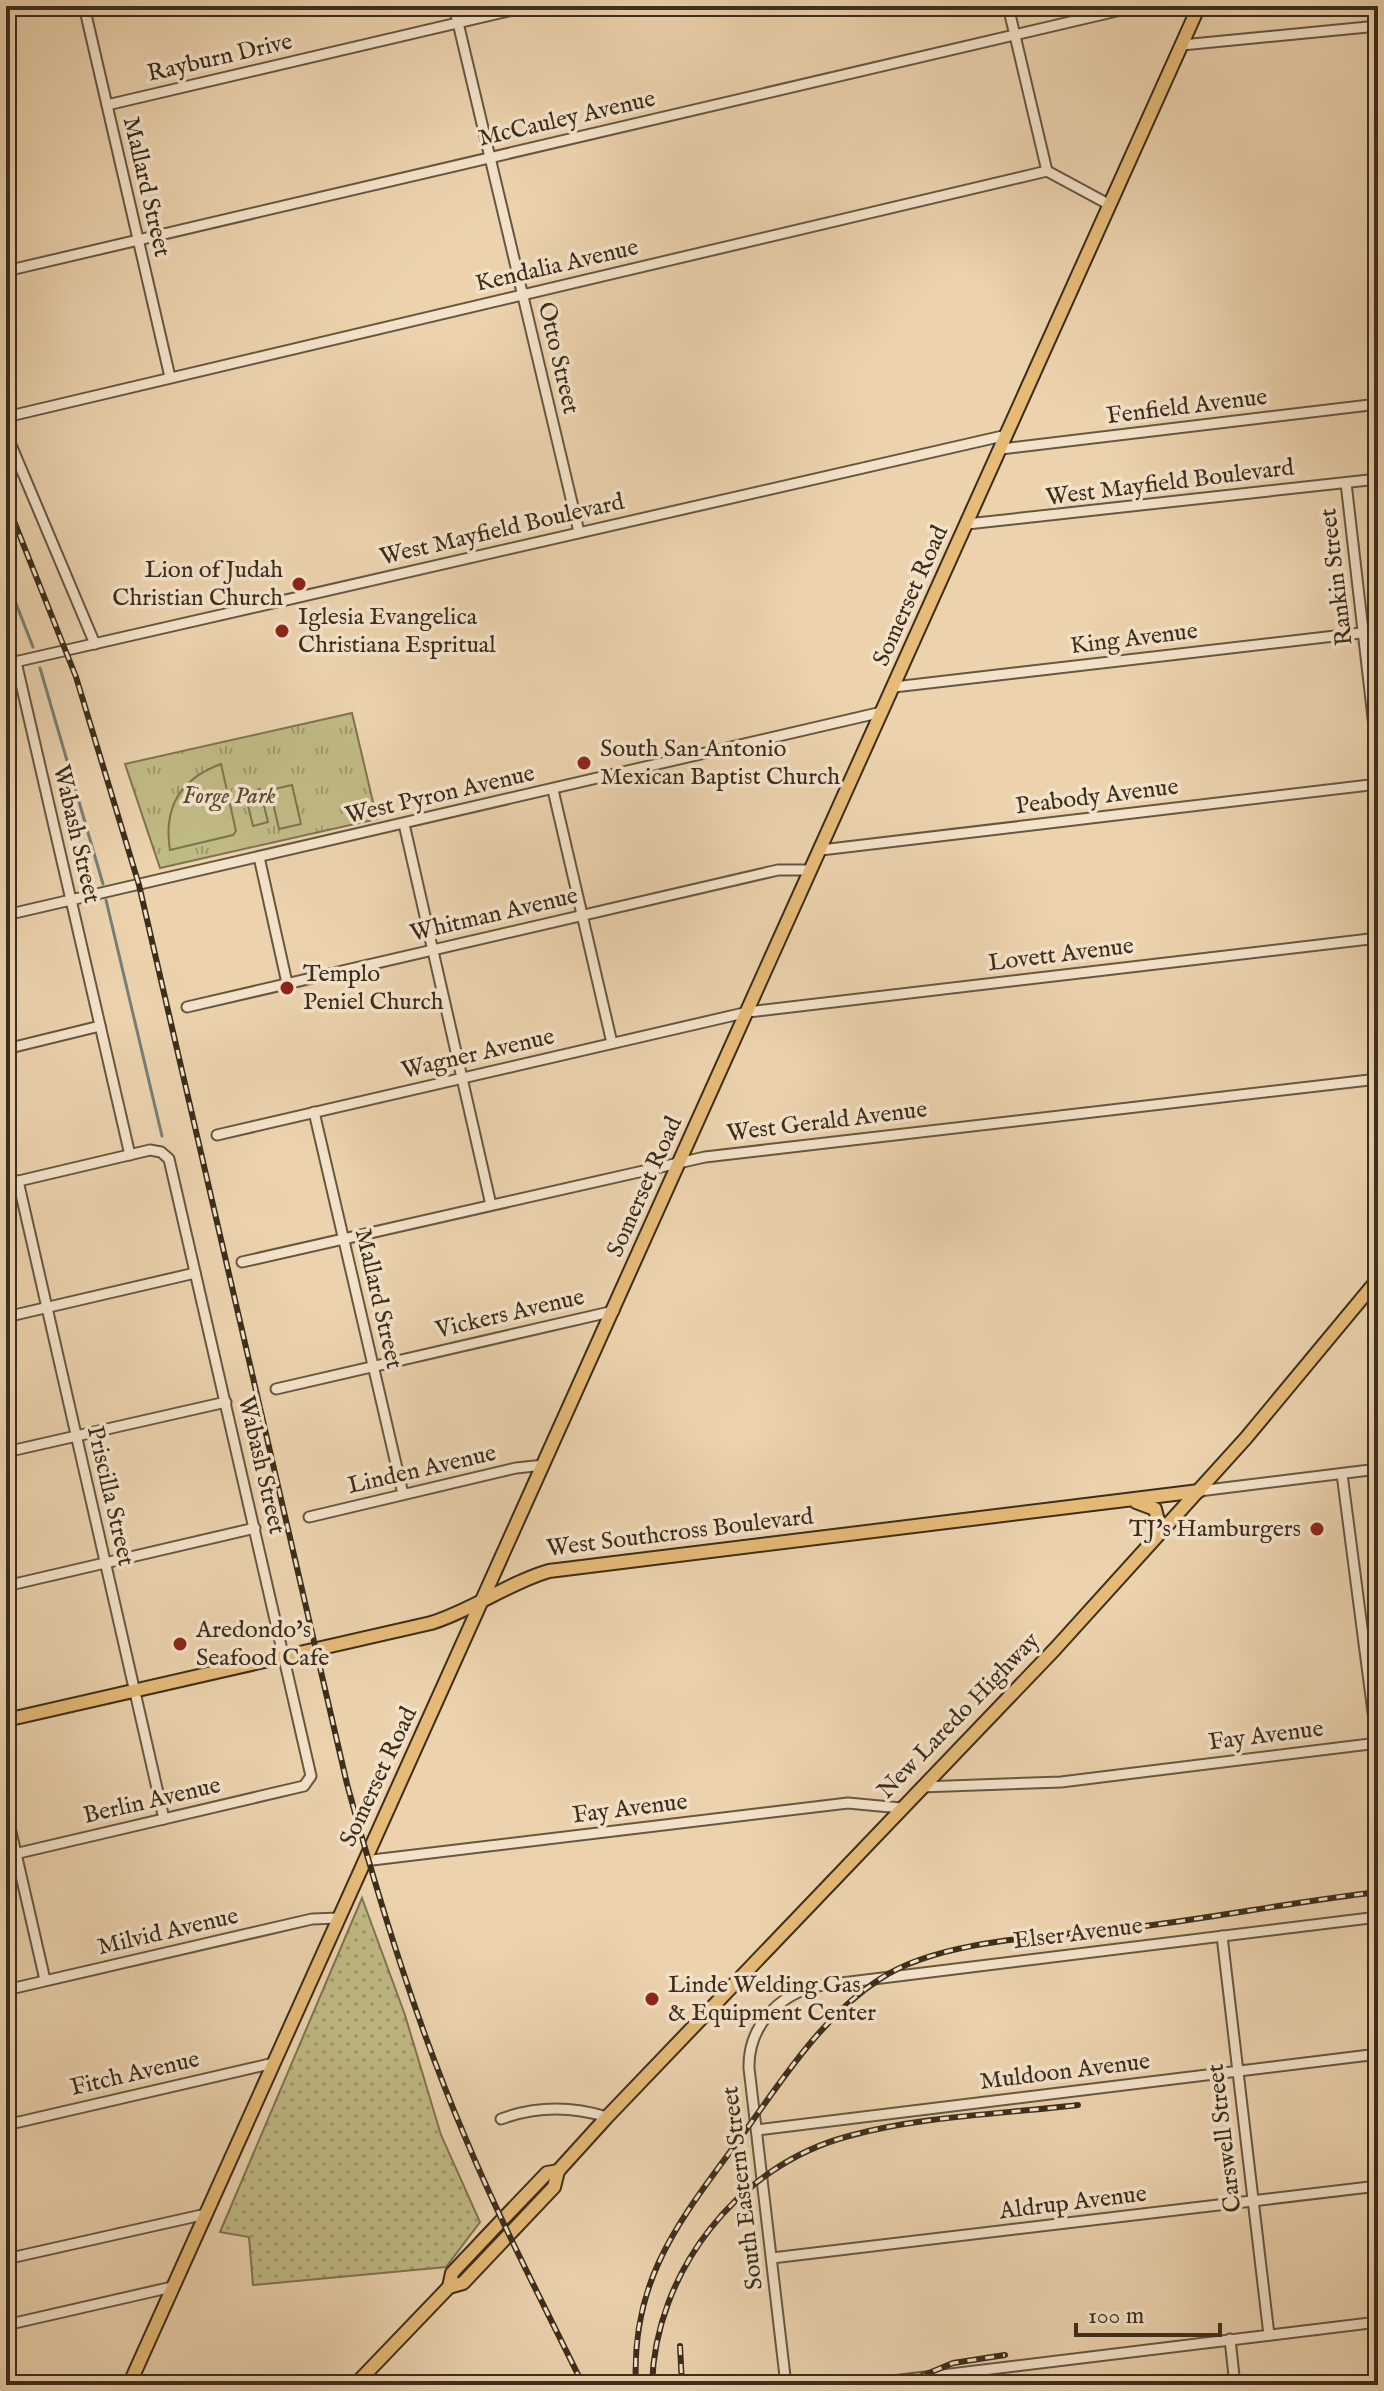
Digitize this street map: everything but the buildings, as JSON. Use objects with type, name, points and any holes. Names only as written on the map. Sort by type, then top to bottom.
[{"type":"main road","name":"Somerset Road","points":[[129,2385],[1199,6]]},
{"type":"main road","name":"New Laredo Highway","points":[[355,2385],[449,2287],[463,2283],[509,2235],[554,2187],[558,2171],[607,2117],[1199,1491],[1285,1394],[1378,1279]]},
{"type":"main road","name":"West Southcross Boulevard","points":[[6,1720],[431,1623],[482,1603],[520,1581],[565,1568],[1199,1491]]},
{"type":"main road","points":[[1125,1500],[1155,1509],[1161,1532]]},
{"type":"street","name":"Mallard Street","points":[[84,6],[170,377]]},
{"type":"street","name":"Otto Street","points":[[454,6],[579,532]]},
{"type":"street","name":"Rayburn Drive","points":[[107,105],[530,6]]},
{"type":"street","points":[[1008,6],[1047,171],[1110,205]]},
{"type":"street","name":"McCauley Avenue","points":[[6,271],[1138,6]]},
{"type":"street","points":[[1182,45],[1378,26]]},
{"type":"street","name":"Kendalia Avenue","points":[[6,417],[1047,171]]},
{"type":"street","name":"Fenfield Avenue","points":[[1001,449],[1378,404]]},
{"type":"street","points":[[6,433],[95,644]]},
{"type":"street","name":"West Mayfield Boulevard","points":[[11,663],[1007,435]]},
{"type":"street","name":"West Mayfield Boulevard","points":[[967,524],[1378,479]]},
{"type":"street","name":"Rankin Street","points":[[1346,483],[1378,761]]},
{"type":"street","name":"King Avenue","points":[[894,687],[1378,631]]},
{"type":"street","name":"Wabash Street","points":[[11,663],[130,1155],[150,1150],[166,1154],[310,1771],[307,1784]]},
{"type":"street","name":"West Pyron Avenue","points":[[6,915],[882,712]]},
{"type":"street","name":"Peabody Avenue","points":[[821,850],[1378,784]]},
{"type":"street","points":[[553,790],[612,1043]]},
{"type":"street","points":[[404,824],[491,1205]]},
{"type":"street","points":[[259,857],[287,983]]},
{"type":"street","name":"Whitman Avenue","points":[[187,1007],[778,870],[811,870]]},
{"type":"street","name":"Lovett Avenue","points":[[748,1012],[1378,938]]},
{"type":"street","name":"Wagner Avenue","points":[[217,1135],[748,1012]]},
{"type":"street","points":[[6,1049],[100,1026]]},
{"type":"street","name":"West Gerald Avenue","points":[[242,1262],[680,1162],[1378,1079]]},
{"type":"street","name":"Mallard Street","points":[[314,1112],[403,1494]]},
{"type":"street","points":[[6,1184],[130,1155]]},
{"type":"street","name":"Priscilla Street","points":[[18,1181],[164,1819]]},
{"type":"street","points":[[6,1317],[195,1273]]},
{"type":"street","name":"Vickers Avenue","points":[[276,1389],[614,1311]]},
{"type":"street","points":[[6,1452],[226,1402]]},
{"type":"street","name":"Linden Avenue","points":[[309,1517],[544,1465]]},
{"type":"street","name":"West Southcross Boulevard","points":[[1199,1491],[1378,1469]]},
{"type":"street","points":[[1342,1474],[1378,1743]]},
{"type":"street","points":[[6,1586],[255,1528]]},
{"type":"street","name":"Fay Avenue","points":[[921,1787],[1061,1782],[1378,1743]]},
{"type":"street","name":"Berlin Avenue","points":[[11,1855],[307,1784]]},
{"type":"street","name":"Fay Avenue","points":[[364,1861],[848,1803],[901,1808]]},
{"type":"street","points":[[6,1810],[11,1855],[45,1980]]},
{"type":"street","name":"Elser Avenue","points":[[786,2001],[817,1986],[1378,1917]]},
{"type":"street","name":"Milvid Avenue","points":[[6,1990],[312,1919],[340,1918]]},
{"type":"street","name":"Carswell Street","points":[[1222,1936],[1269,2335]]},
{"type":"street","name":"South Eastern Street","points":[[786,2001],[770,2012],[750,2041],[749,2068],[786,2385]]},
{"type":"street","name":"Muldoon Avenue","points":[[757,2130],[1378,2054]]},
{"type":"street","name":"Fitch Avenue","points":[[6,2125],[274,2063]]},
{"type":"street","points":[[501,2119],[525,2111],[554,2109],[579,2109],[607,2117]]},
{"type":"street","name":"Aldrup Avenue","points":[[772,2258],[1378,2186]]},
{"type":"street","points":[[6,2259],[206,2214]]},
{"type":"street","points":[[6,2325],[172,2287]]},
{"type":"street","points":[[859,2385],[1378,2322]]},
{"type":"street","points":[[1230,2339],[1235,2385]]},
{"type":"green space","name":"Forge Park","points":[[352,713],[377,819],[160,868],[125,764]]},
{"type":"green space","points":[[221,764],[236,831],[233,835],[170,850],[169,821],[178,796],[195,778]]},
{"type":"green space","points":[[292,785],[301,824],[279,829],[270,790]]},
{"type":"green space","points":[[260,789],[268,822],[253,826],[245,793]]},
{"type":"green space","points":[[362,1898],[405,2015],[441,2135],[480,2222],[446,2267],[253,2285],[249,2237],[220,2232]]},
{"type":"waterway","points":[[6,578],[33,647]]},
{"type":"waterway","points":[[40,668],[103,884]]},
{"type":"waterway","points":[[106,900],[162,1136]]},
{"type":"railway","points":[[6,501],[76,677],[139,885],[347,1784],[386,1918],[415,2006],[465,2137],[507,2231],[583,2385]]},
{"type":"railway","points":[[636,2385],[640,2319],[648,2289],[673,2235],[796,2060],[835,2016],[880,1979],[907,1965],[972,1946],[1145,1926],[1378,1892]]},
{"type":"railway","points":[[652,2385],[657,2343],[668,2302],[686,2264],[710,2229],[739,2198],[772,2171],[809,2150],[877,2129],[1078,2105]]},
{"type":"railway","points":[[680,2346],[682,2385]]},
{"type":"railway","points":[[900,2385],[953,2363],[1005,2355]]},
{"type":"place","name":"Lion of Judah Christian Church","points":[[299,584]]},
{"type":"place","name":"Iglesia Evangelica Christiana Espritual","points":[[282,631]]},
{"type":"place","name":"South San Antonio Mexican Baptist Church","points":[[584,763]]},
{"type":"place","name":"Templo Peniel Church","points":[[287,988]]},
{"type":"place","name":"TJ's Hamburgers","points":[[1317,1529]]},
{"type":"place","name":"Aredondo's Seafood Cafe","points":[[180,1644]]},
{"type":"place","name":"Linde Welding Gas & Equipment Center","points":[[652,1999]]}]
